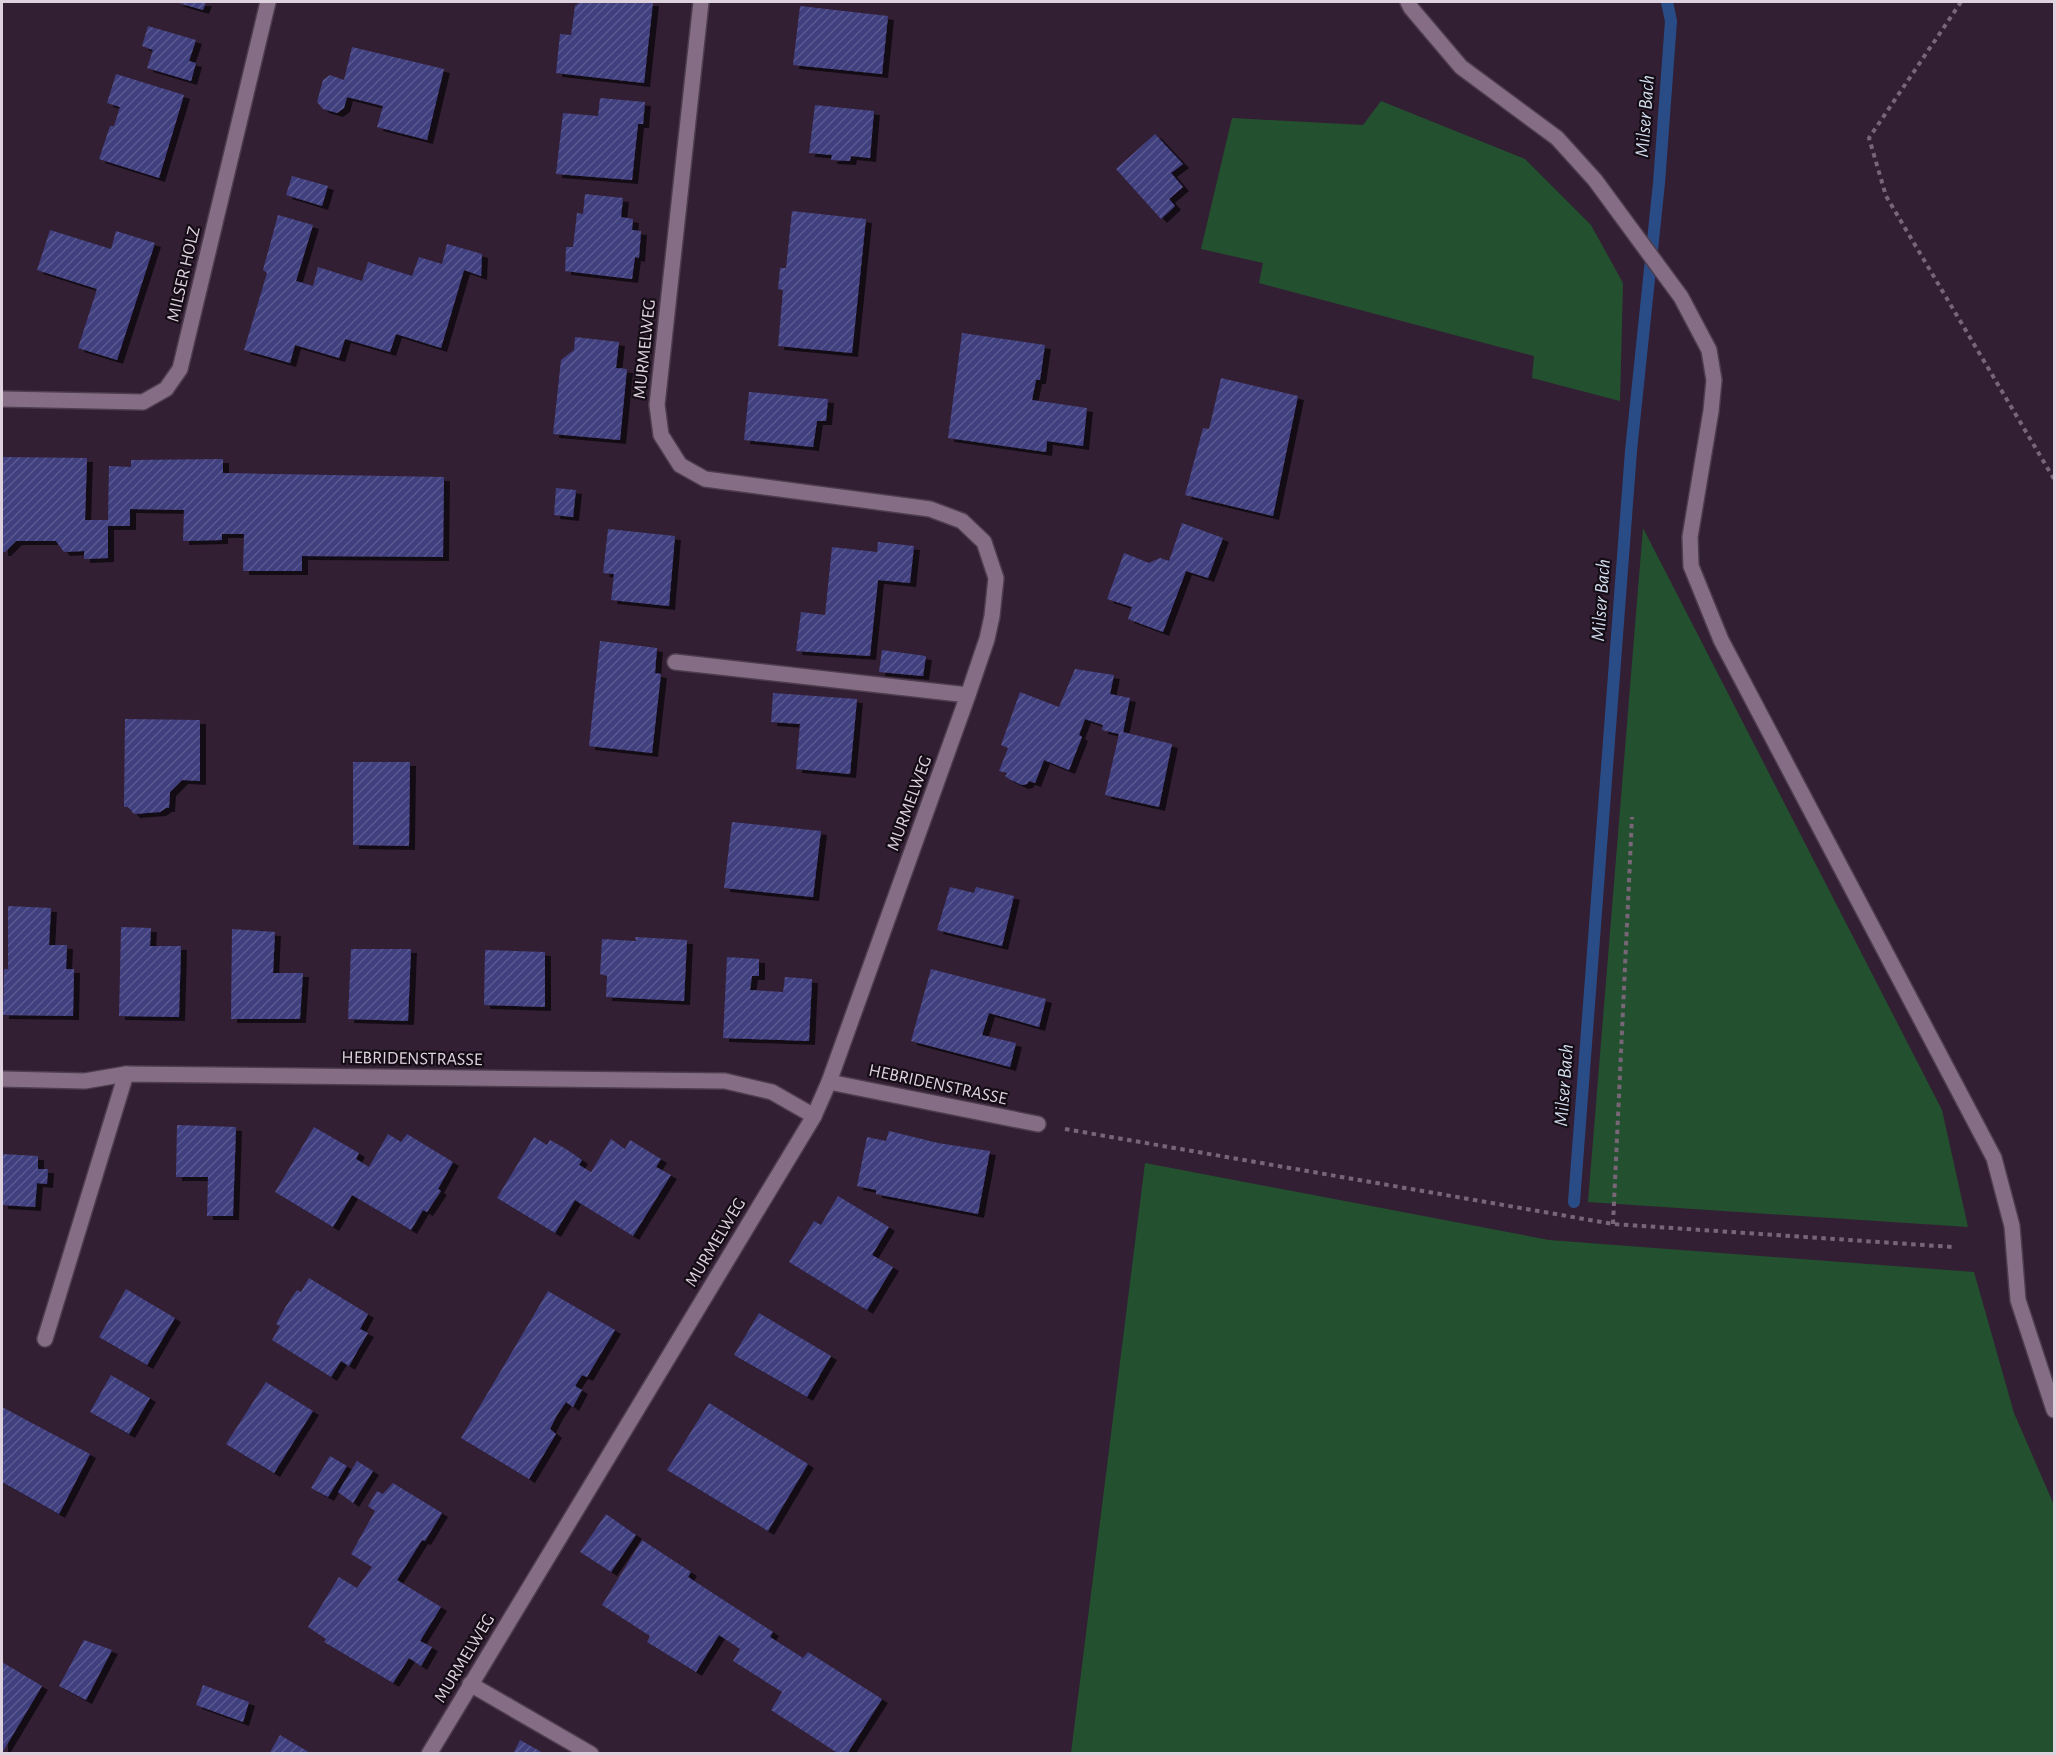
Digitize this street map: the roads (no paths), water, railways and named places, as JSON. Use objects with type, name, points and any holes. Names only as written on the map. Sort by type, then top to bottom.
[{"type":"street","name":"MILSER HOLZ","points":[[2,399],[143,402],[166,388],[180,369],[268,2]]},
{"type":"street","name":"MURMELWEG","points":[[429,1754],[814,1116],[829,1082],[968,695],[987,639],[992,616],[996,578],[984,542],[962,521],[930,509],[705,479],[680,465],[662,435],[657,405],[701,2]]},
{"type":"street","points":[[1408,2],[1461,67],[1557,138],[1595,180],[1681,297],[1709,350],[1714,380],[1690,537],[1691,566],[1722,640],[1994,1158],[2012,1226],[2018,1300],[2055,1410]]},
{"type":"street","points":[[675,662],[968,695]]},
{"type":"street","points":[[45,1339],[126,1074]]},
{"type":"street","name":"HEBRIDENSTRASSE","points":[[2,1079],[85,1081],[126,1074],[725,1081],[772,1092],[814,1116]]},
{"type":"street","name":"HEBRIDENSTRASSE","points":[[829,1082],[1038,1124]]},
{"type":"street","points":[[470,1684],[591,1754]]},
{"type":"waterway","name":"Milser Bach","points":[[1574,1202],[1631,451],[1659,183],[1671,21],[1667,2]]}]
